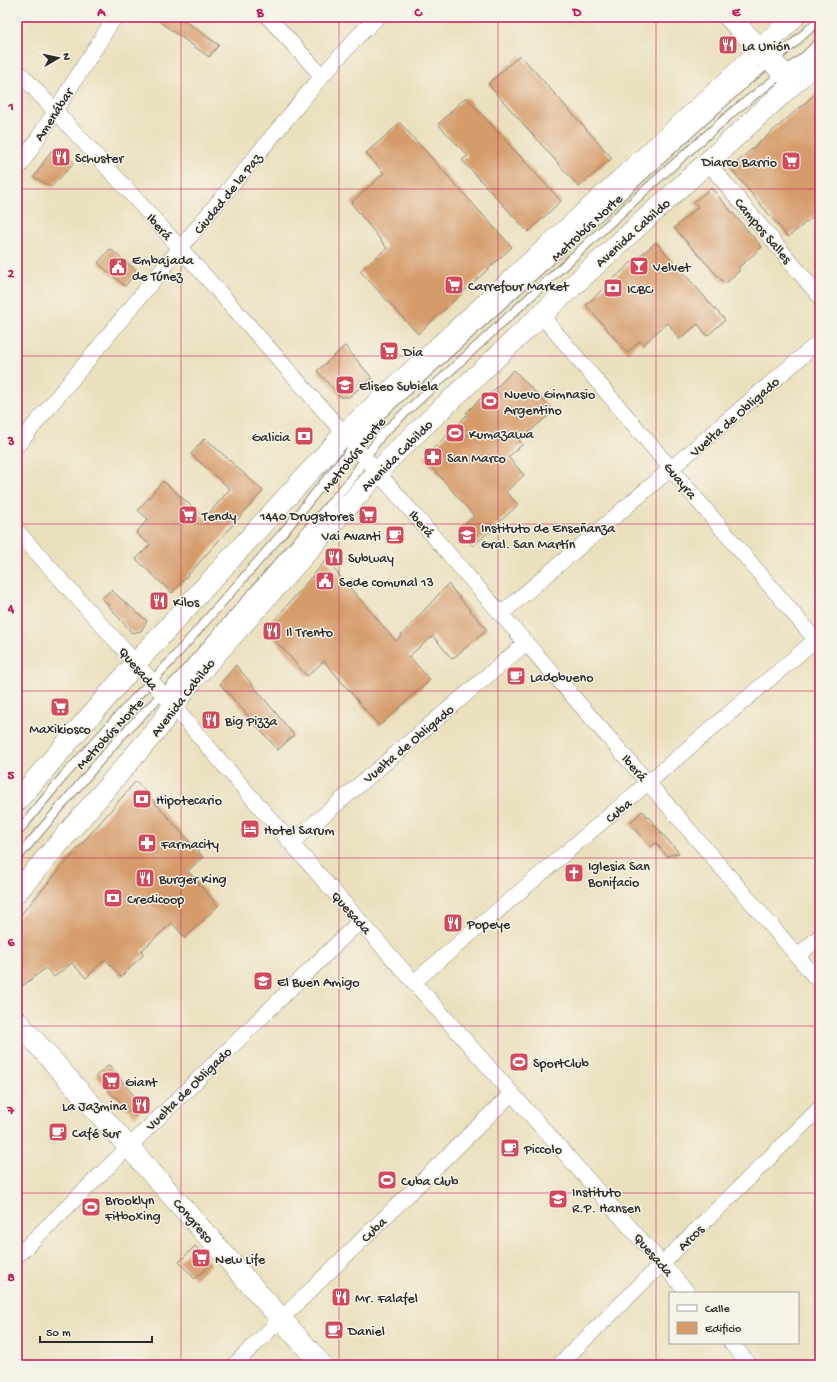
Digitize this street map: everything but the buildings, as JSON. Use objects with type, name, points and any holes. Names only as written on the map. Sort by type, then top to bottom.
[{"type":"main road","points":[[729,17],[780,65]]},
{"type":"main road","name":"Avenida Cabildo","points":[[17,892],[158,728],[167,701],[188,686],[372,464],[541,315],[708,163],[780,65],[794,17]]},
{"type":"main road","name":"Avenida Cabildo","points":[[17,801],[136,663],[350,439],[740,71],[820,59]]},
{"type":"main road","name":"Congreso","points":[[17,1021],[322,1365]]},
{"type":"street","name":"Amenábar","points":[[17,170],[115,17]]},
{"type":"street","points":[[268,17],[322,76]]},
{"type":"street","name":"Ciudad de la Paz","points":[[17,446],[322,76],[358,36],[378,17]]},
{"type":"street","name":"Iberá","points":[[17,70],[56,111],[350,439],[820,982]]},
{"type":"street","name":"Campos Salles","points":[[708,163],[820,297]]},
{"type":"street","name":"Guayra","points":[[541,315],[818,640]]},
{"type":"street","name":"Vuelta de Obligado","points":[[501,614],[820,341]]},
{"type":"street","name":"Quesada","points":[[17,532],[136,663],[167,701],[291,843],[687,1292]]},
{"type":"street","name":"Cuba","points":[[414,982],[818,640]]},
{"type":"street","name":"Vuelta de Obligado","points":[[291,843],[526,643]]},
{"type":"street","name":"Vuelta de Obligado","points":[[17,1256],[360,921]]},
{"type":"street","points":[[798,956],[820,936]]},
{"type":"street","name":"Cuba","points":[[234,1365],[512,1093]]},
{"type":"street","name":"Arcos","points":[[559,1365],[820,1108]]},
{"type":"street","points":[[732,1344],[750,1365]]},
{"type":"lane","name":"Metrobús Norte","points":[[780,65],[791,46],[820,19]]},
{"type":"lane","name":"Metrobús Norte","points":[[372,464],[382,434],[648,187],[735,110],[780,65],[820,41]]},
{"type":"lane","name":"Metrobús Norte","points":[[17,833],[68,772],[151,682],[287,528],[350,439]]},
{"type":"lane","name":"Metrobús Norte","points":[[17,858],[120,737],[167,701]]},
{"type":"place","name":"La Unión","points":[[728,45]]},
{"type":"place","name":"Schuster","points":[[61,157]]},
{"type":"place","name":"Diarco Barrio","points":[[791,161]]},
{"type":"place","name":"Velvet","points":[[639,266]]},
{"type":"place","name":"Embajada de Túnez","points":[[118,267]]},
{"type":"place","name":"Carrefour Market","points":[[454,285]]},
{"type":"place","name":"ICBC","points":[[613,288]]},
{"type":"place","name":"Dia","points":[[389,351]]},
{"type":"place","name":"Eliseo Subiela","points":[[345,385]]},
{"type":"place","name":"Nuevo Gimnasio Argentino","points":[[490,401]]},
{"type":"place","name":"Kumazawa","points":[[455,433]]},
{"type":"place","name":"Galicia","points":[[304,436]]},
{"type":"place","name":"San Marco","points":[[433,457]]},
{"type":"place","name":"Tendy","points":[[188,515]]},
{"type":"place","name":"1440 Drugstores","points":[[368,515]]},
{"type":"place","name":"Vai Avanti","points":[[395,535]]},
{"type":"place","name":"Instituto de Enseñanza Gral. San Martín","points":[[467,535]]},
{"type":"place","name":"Subway","points":[[334,557]]},
{"type":"place","name":"Sede comunal 13","points":[[325,581]]},
{"type":"place","name":"Kilos","points":[[159,601]]},
{"type":"place","name":"Il Trento","points":[[272,631]]},
{"type":"place","name":"Ladobueno","points":[[516,676]]},
{"type":"place","name":"Maxikiosco","points":[[60,707]]},
{"type":"place","name":"Big Pizza","points":[[211,720]]},
{"type":"place","name":"Hipotecario","points":[[142,799]]},
{"type":"place","name":"Hotel Sarum","points":[[250,829]]},
{"type":"place","name":"Farmacity","points":[[147,843]]},
{"type":"place","name":"Iglesia San Bonifacio","points":[[574,873]]},
{"type":"place","name":"Burger King","points":[[145,878]]},
{"type":"place","name":"Credicoop","points":[[113,898]]},
{"type":"place","name":"Popeye","points":[[453,923]]},
{"type":"place","name":"El Buen Amigo","points":[[263,981]]},
{"type":"place","name":"SportClub","points":[[519,1062]]},
{"type":"place","name":"Giant","points":[[111,1081]]},
{"type":"place","name":"La Jazmina","points":[[141,1105]]},
{"type":"place","name":"Café Sur","points":[[58,1132]]},
{"type":"place","name":"Piccolo","points":[[510,1148]]},
{"type":"place","name":"Cuba Club","points":[[387,1180]]},
{"type":"place","name":"Instituto R.P. Hansen","points":[[558,1199]]},
{"type":"place","name":"Brooklyn Fitboxing","points":[[91,1207]]},
{"type":"place","name":"New Life","points":[[201,1258]]},
{"type":"place","name":"Mr. Falafel","points":[[341,1297]]},
{"type":"place","name":"Daniel","points":[[334,1330]]}]
